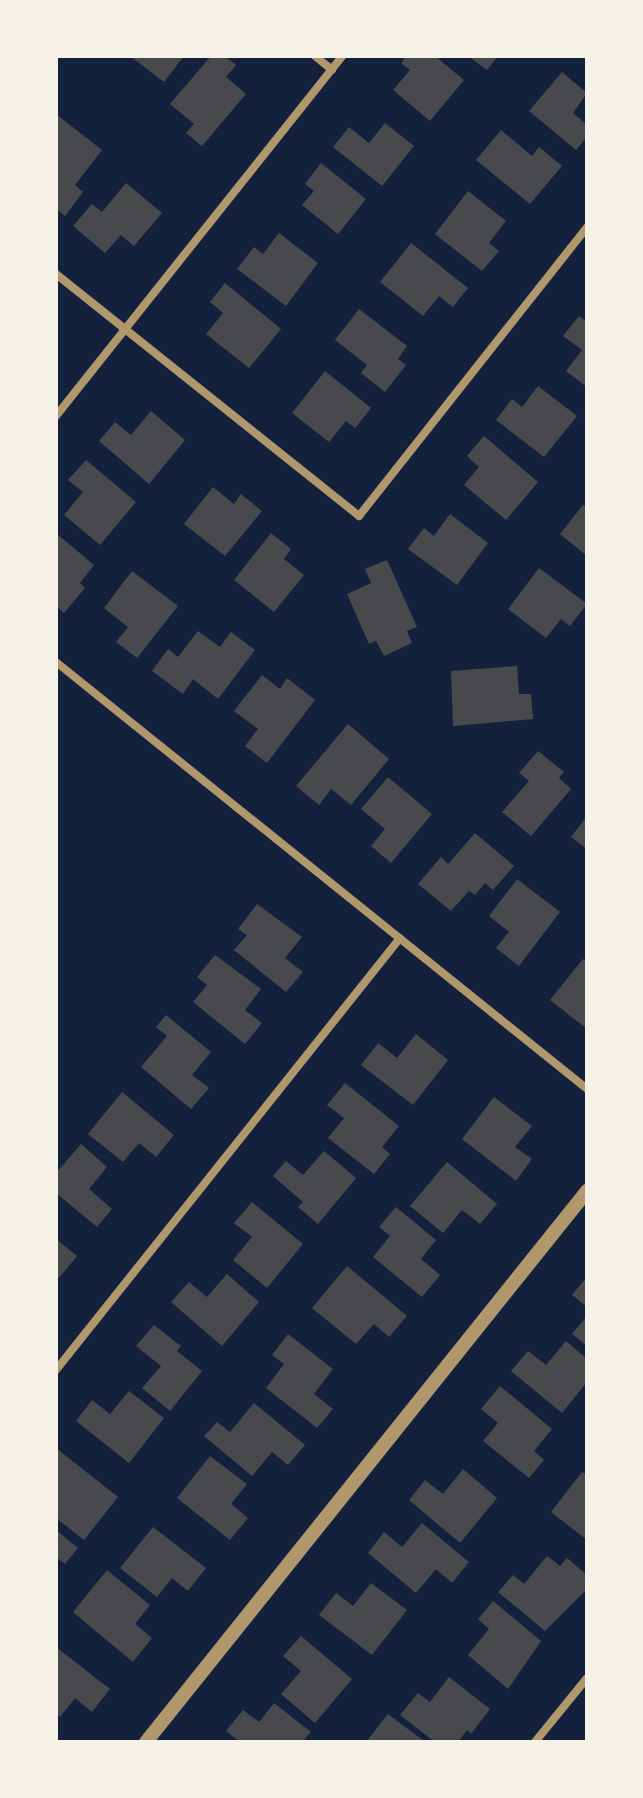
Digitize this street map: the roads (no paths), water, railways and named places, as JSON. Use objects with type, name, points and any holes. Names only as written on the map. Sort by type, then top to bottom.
[{"type":"street","points":[[315,56],[332,70]]},
{"type":"street","points":[[56,416],[342,56]]},
{"type":"street","points":[[56,274],[359,516],[587,227]]},
{"type":"street","points":[[56,662],[587,1089]]},
{"type":"street","points":[[56,1370],[400,938]]},
{"type":"street","points":[[146,1742],[587,1191]]},
{"type":"street","points":[[535,1742],[587,1678]]}]
